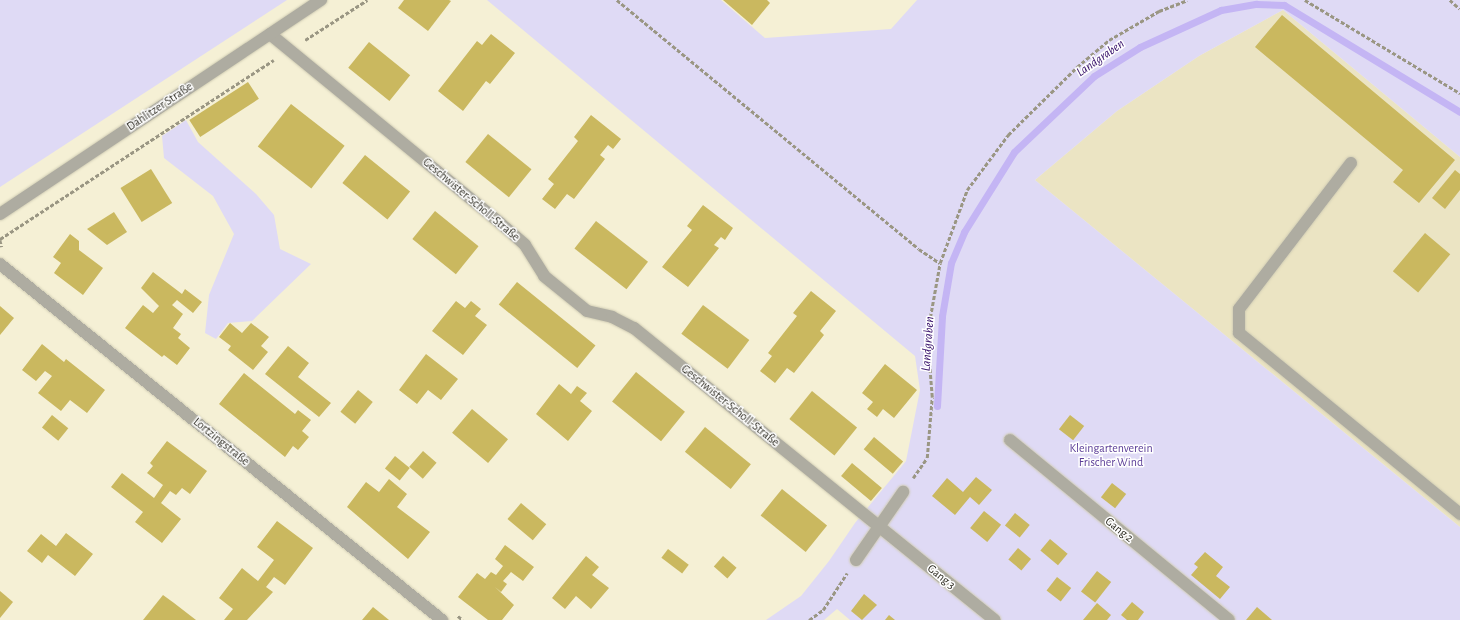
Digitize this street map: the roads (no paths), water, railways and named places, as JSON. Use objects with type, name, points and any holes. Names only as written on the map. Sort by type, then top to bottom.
[{"type":"street","name":"Dahlitzer Straße","points":[[0,214],[321,0]]},
{"type":"street","name":"Geschwister-Scholl-Straße","points":[[270,34],[520,240],[544,276],[568,296],[587,311],[612,316],[634,328],[888,533]]},
{"type":"street","points":[[1350,163],[1239,309],[1239,333],[1460,514]]},
{"type":"street","name":"Lortzingstraße","points":[[0,264],[442,620]]},
{"type":"street","name":"Gang 2","points":[[1010,440],[1229,620]]},
{"type":"street","points":[[856,560],[878,525],[903,492]]},
{"type":"street","name":"Gang 3","points":[[888,533],[994,620]]},
{"type":"waterway","name":"Landgraben","points":[[937,406],[942,316],[951,263],[964,232],[1014,152],[1094,76],[1140,47],[1221,10],[1256,4],[1284,5],[1460,112]]},
{"type":"park label","name":"Kleingartenverein Frischer Wind","points":[[1111,456]]}]
